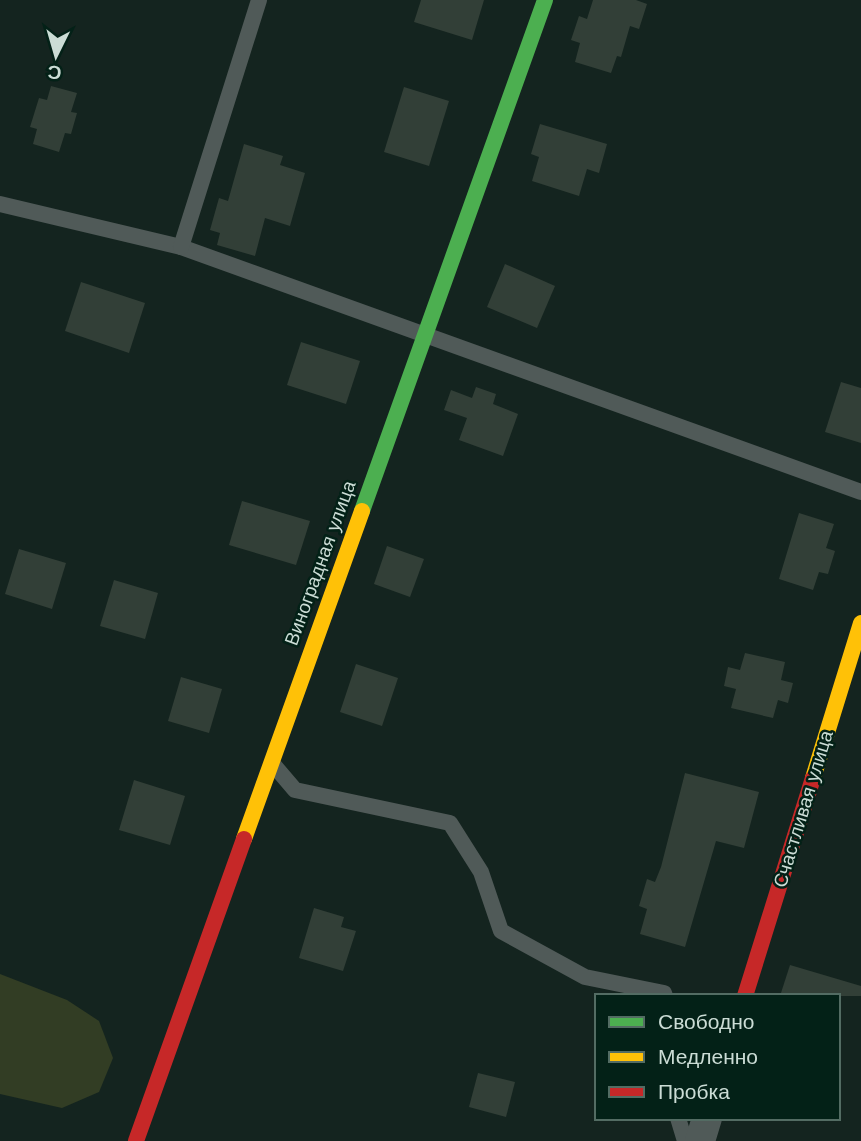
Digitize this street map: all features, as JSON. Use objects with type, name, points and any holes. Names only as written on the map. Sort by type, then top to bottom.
[{"type":"street","name":"Виноградная улица","points":[[135,1141],[545,0]]},
{"type":"street","name":"Счастливая улица","points":[[746,994],[861,623]]},
{"type":"street","points":[[700,1141],[706,1120]]},
{"type":"lane","points":[[181,247],[259,0]]},
{"type":"lane","points":[[0,204],[181,247],[861,492]]},
{"type":"lane","points":[[271,762],[295,790],[450,823],[481,872],[501,931],[584,976],[664,994]]},
{"type":"lane","points":[[679,1120],[685,1141]]},
{"type":"green space","points":[[0,974],[67,1000],[99,1021],[113,1058],[99,1092],[62,1108],[0,1094]]},
{"type":"building","points":[[421,0],[484,0],[472,40],[414,22]]},
{"type":"building","points":[[593,0],[636,0],[647,4],[639,29],[630,26],[621,57],[617,56],[611,73],[575,62],[580,43],[571,40],[579,16],[587,19]]},
{"type":"building","points":[[51,86],[77,93],[71,112],[77,113],[71,134],[65,133],[59,152],[33,144],[37,129],[30,127],[39,98],[47,100]]},
{"type":"building","points":[[404,87],[449,101],[429,166],[384,152]]},
{"type":"building","points":[[540,124],[607,144],[599,173],[587,169],[579,196],[532,181],[539,157],[531,154]]},
{"type":"building","points":[[244,144],[283,156],[280,165],[305,173],[290,226],[265,218],[255,256],[217,245],[220,233],[210,230],[219,198],[228,201]]},
{"type":"building","points":[[505,264],[555,286],[537,328],[487,307]]},
{"type":"building","points":[[81,282],[145,303],[129,353],[65,331]]},
{"type":"building","points":[[301,342],[360,361],[346,404],[287,385]]},
{"type":"building","points":[[841,382],[861,388],[861,443],[825,432]]},
{"type":"building","points":[[476,387],[496,394],[493,404],[518,414],[503,456],[459,440],[467,418],[444,410],[451,390],[472,398]]},
{"type":"building","points":[[242,501],[310,521],[296,565],[229,545]]},
{"type":"building","points":[[799,513],[834,524],[826,548],[835,551],[828,574],[819,572],[813,590],[779,579]]},
{"type":"building","points":[[387,546],[424,559],[410,597],[374,584]]},
{"type":"building","points":[[19,549],[66,563],[52,609],[5,594]]},
{"type":"building","points":[[114,580],[158,593],[145,639],[100,626]]},
{"type":"building","points":[[745,653],[785,662],[781,680],[793,683],[788,703],[778,700],[773,718],[731,708],[736,689],[724,686],[728,667],[740,670]]},
{"type":"building","points":[[356,664],[398,678],[382,726],[340,712]]},
{"type":"building","points":[[181,677],[222,689],[209,733],[168,721]]},
{"type":"building","points":[[685,773],[759,792],[744,848],[716,841],[685,947],[640,934],[647,909],[639,906],[647,879],[655,882],[661,867]]},
{"type":"building","points":[[134,780],[185,796],[170,845],[119,830]]},
{"type":"building","points":[[314,908],[344,917],[341,927],[356,931],[343,971],[299,958]]},
{"type":"building","points":[[790,965],[861,986],[861,996],[781,994]]},
{"type":"building","points":[[478,1073],[515,1082],[506,1117],[469,1107]]},
{"type":"traffic: fast","points":[[362,511],[545,0]]},
{"type":"traffic: slow","points":[[244,839],[362,511]]},
{"type":"traffic: slow","points":[[813,778],[861,623]]},
{"type":"traffic: jam","points":[[746,994],[813,778]]},
{"type":"traffic: jam","points":[[136,1141],[244,839]]}]
